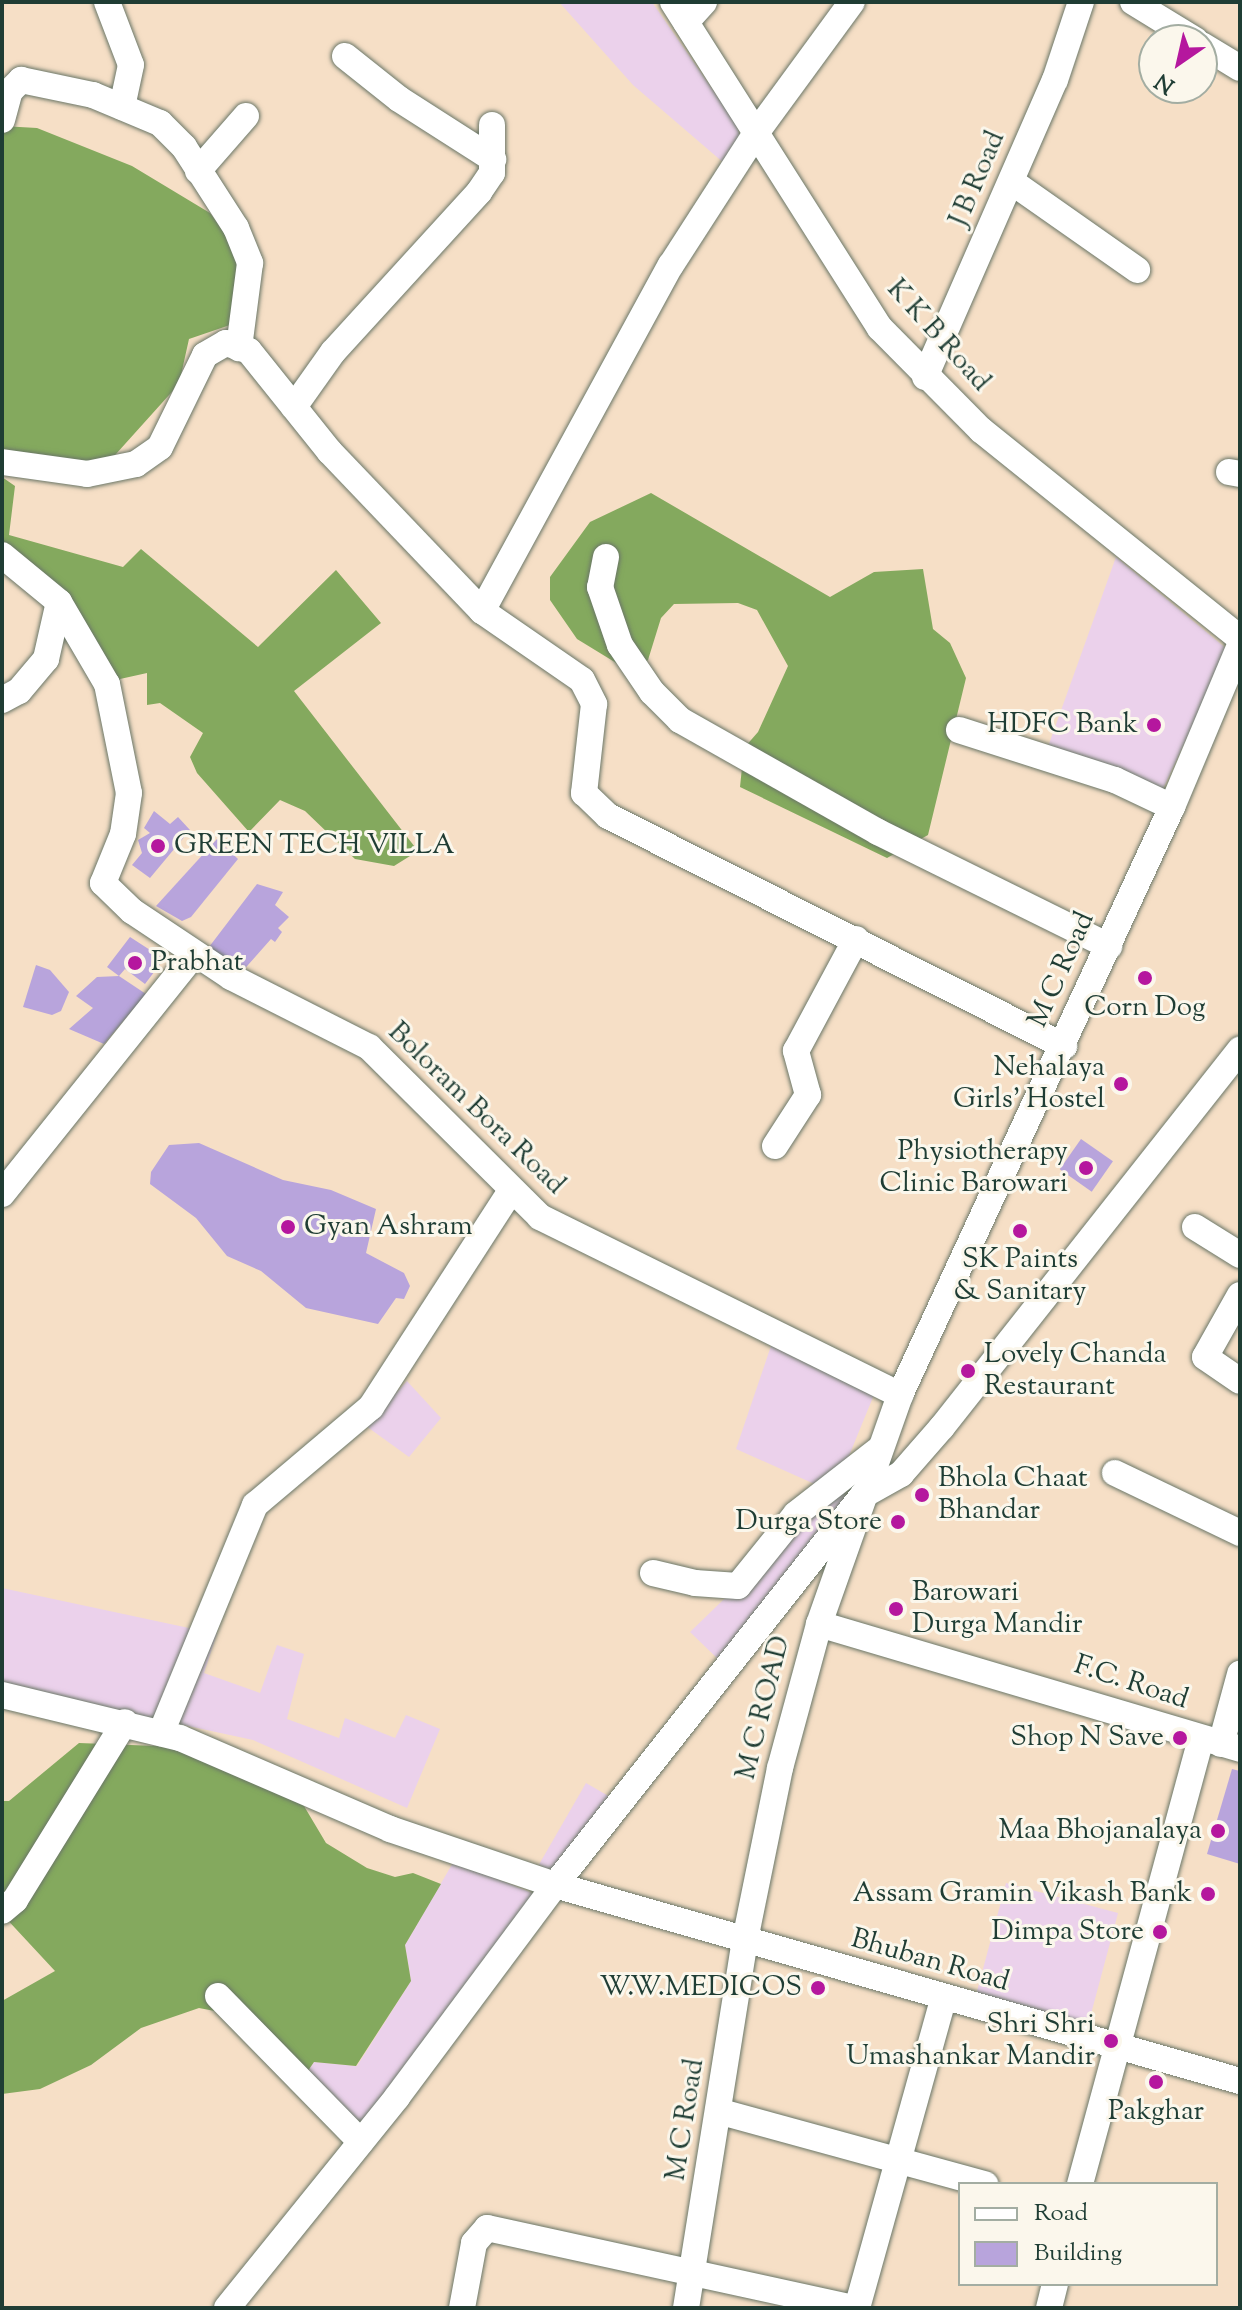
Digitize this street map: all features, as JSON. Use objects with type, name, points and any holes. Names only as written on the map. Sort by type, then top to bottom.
[{"type":"street","points":[[680,12],[704,2]]},
{"type":"street","points":[[482,611],[671,265],[756,133],[852,2]]},
{"type":"street","name":"J B Road","points":[[925,377],[1012,182],[1081,2]]},
{"type":"street","points":[[1133,2],[1169,24]]},
{"type":"street","points":[[116,5],[131,65],[122,107]]},
{"type":"street","name":"K K B Road","points":[[680,12],[880,328],[925,377],[981,430],[1240,638]]},
{"type":"street","points":[[1218,55],[1240,68]]},
{"type":"street","points":[[345,56],[399,99],[493,159]]},
{"type":"street","points":[[2,120],[10,91],[21,80],[93,95],[160,123],[184,147],[236,228],[250,263],[239,348]]},
{"type":"street","points":[[198,171],[246,116]]},
{"type":"street","points":[[294,407],[333,352],[479,192],[492,173],[492,125]]},
{"type":"street","points":[[1012,182],[1137,270]]},
{"type":"street","points":[[2,462],[87,474],[136,464],[160,447],[205,355],[226,343],[249,351],[330,452],[482,611],[582,680],[594,704],[584,793],[608,816],[1064,1046]]},
{"type":"street","name":"Boloram Bora Road","points":[[2,555],[59,602],[107,684],[129,793],[123,834],[103,883],[194,954],[369,1047],[511,1191],[577,1238],[900,1395]]},
{"type":"street","points":[[606,557],[600,587],[620,645],[652,692],[680,720],[878,832],[1109,946]]},
{"type":"street","points":[[2,700],[19,691],[46,659],[59,602]]},
{"type":"street","name":"M C Road","points":[[862,1496],[900,1395],[1064,1046],[1172,807],[1240,645]]},
{"type":"street","points":[[959,730],[1115,780],[1172,807]]},
{"type":"street","points":[[775,1146],[808,1095],[796,1051],[856,939]]},
{"type":"street","points":[[2,1194],[194,954]]},
{"type":"street","points":[[227,2308],[361,2142],[555,1885],[862,1496],[901,1474],[942,1427],[1240,1050]]},
{"type":"street","points":[[161,1733],[255,1505],[371,1407],[511,1191]]},
{"type":"street","points":[[1195,1227],[1240,1255]]},
{"type":"street","points":[[1240,1295],[1205,1357],[1240,1381]]},
{"type":"street","points":[[653,1573],[695,1583],[738,1586],[796,1514],[877,1451]]},
{"type":"street","points":[[1115,1473],[1240,1533]]},
{"type":"street","name":"M C ROAD","points":[[745,1940],[780,1768],[819,1624],[862,1496]]},
{"type":"street","name":"F.C. Road","points":[[819,1624],[1221,1744]]},
{"type":"street","points":[[1080,2182],[1114,2046],[1221,1744],[1240,1674]]},
{"type":"street","name":"Bhuban Road","points":[[2,1695],[161,1733],[390,1829],[555,1885],[943,1999],[1240,2081]]},
{"type":"street","points":[[2,1911],[15,1900],[125,1722]]},
{"type":"street","name":"M C Road","points":[[686,2308],[721,2112],[745,1940]]},
{"type":"street","points":[[218,1996],[361,2142]]},
{"type":"street","points":[[462,2308],[474,2243],[487,2228],[855,2308],[900,2161],[943,1999]]},
{"type":"street","points":[[721,2112],[978,2182]]},
{"type":"street","points":[[1049,2308],[1054,2286]]},
{"type":"shaded area","points":[[559,2],[652,2],[737,125],[740,138],[725,164],[633,85]]},
{"type":"shaded area","points":[[1116,557],[1228,650],[1161,793],[1045,755]]},
{"type":"shaded area","points":[[773,1340],[878,1385],[844,1468],[846,1512],[720,1661],[690,1632],[751,1573],[819,1486],[736,1449]]},
{"type":"shaded area","points":[[407,1381],[441,1418],[409,1457],[366,1426]]},
{"type":"shaded area","points":[[2,1588],[217,1634],[204,1673],[260,1693],[277,1645],[304,1654],[287,1719],[339,1738],[345,1718],[395,1738],[406,1715],[440,1729],[407,1808],[253,1740],[2,1686]]},
{"type":"shaded area","points":[[586,1783],[614,1799],[567,1880],[539,1864]]},
{"type":"shaded area","points":[[454,1861],[532,1893],[536,1904],[352,2139],[299,2084],[314,2062],[357,2066],[411,1981],[405,1945]]},
{"type":"shaded area","points":[[1006,1883],[1118,1913],[1085,2035],[973,2005]]},
{"type":"green space","points":[[2,126],[37,128],[132,166],[210,213],[229,238],[238,261],[230,325],[189,339],[179,384],[107,464],[2,458]]},
{"type":"green space","points":[[2,477],[15,486],[9,535],[123,567],[141,549],[258,647],[336,570],[381,623],[294,691],[418,851],[394,866],[355,859],[305,811],[280,800],[249,832],[197,773],[190,757],[203,733],[160,703],[147,705],[147,673],[120,679],[114,701],[85,628],[2,556]]},
{"type":"green space","points":[[651,493],[830,597],[874,572],[923,569],[933,629],[950,643],[966,678],[928,835],[887,858],[740,787],[744,748],[758,732],[788,666],[757,610],[738,603],[674,604],[661,618],[648,660],[631,672],[577,639],[550,600],[550,577],[590,522]]},
{"type":"green space","points":[[79,1743],[208,1748],[301,1801],[326,1843],[367,1868],[395,1877],[413,1873],[441,1884],[405,1945],[411,1981],[356,2066],[314,2062],[299,2084],[220,2012],[199,2008],[141,2028],[91,2065],[40,2089],[2,2094],[2,2001],[55,1971],[2,1914],[2,1801],[9,1801]]},
{"type":"building","name":"GREEN TECH VILLA","points":[[154,811],[170,824],[178,817],[190,830],[150,878],[132,865],[142,853],[138,840],[150,833],[144,828]]},
{"type":"building","points":[[217,839],[238,859],[191,917],[182,921],[156,906]]},
{"type":"building","points":[[257,884],[283,892],[275,905],[289,917],[278,928],[282,932],[275,942],[271,939],[240,974],[206,951]]},
{"type":"building","name":"Prabhat","points":[[130,937],[164,959],[145,984],[125,969],[119,976],[107,967]]},
{"type":"building","points":[[36,965],[50,970],[69,992],[61,1011],[52,1015],[23,1007]]},
{"type":"building","points":[[119,976],[146,994],[104,1044],[69,1029],[93,1008],[76,996],[97,977]]},
{"type":"building","points":[[1081,1139],[1113,1161],[1092,1192],[1060,1169]]},
{"type":"building","name":"Gyan Ashram","points":[[199,1143],[283,1180],[331,1190],[376,1209],[366,1253],[404,1273],[410,1286],[404,1299],[396,1298],[378,1324],[306,1308],[261,1271],[227,1256],[196,1218],[150,1184],[151,1172],[169,1145]]},
{"type":"building","points":[[1232,1769],[1240,1771],[1240,1864],[1207,1854]]},
{"type":"place","name":"HDFC Bank","points":[[1154,725]]},
{"type":"place","name":"GREEN TECH VILLA","points":[[158,846]]},
{"type":"place","name":"Prabhat","points":[[135,963]]},
{"type":"place","name":"Corn Dog","points":[[1145,978]]},
{"type":"place","name":"Nehalaya Girls' Hostel","points":[[1121,1084]]},
{"type":"place","name":"Physiotherapy Clinic Barowari","points":[[1086,1168]]},
{"type":"place","name":"Gyan Ashram","points":[[288,1227]]},
{"type":"place","name":"SK Paints & Sanitary","points":[[1020,1231]]},
{"type":"place","name":"Lovely Chanda Restaurant","points":[[968,1371]]},
{"type":"place","name":"Bhola Chaat Bhandar","points":[[922,1495]]},
{"type":"place","name":"Durga Store","points":[[898,1522]]},
{"type":"place","name":"Barowari Durga Mandir","points":[[896,1609]]},
{"type":"place","name":"Shop N Save","points":[[1180,1738]]},
{"type":"place","name":"Maa Bhojanalaya","points":[[1218,1831]]},
{"type":"place","name":"Assam Gramin Vikash Bank","points":[[1208,1894]]},
{"type":"place","name":"Dimpa Store","points":[[1160,1932]]},
{"type":"place","name":"W.W.MEDICOS","points":[[818,1988]]},
{"type":"place","name":"Shri Shri Umashankar Mandir","points":[[1111,2041]]},
{"type":"place","name":"Pakghar","points":[[1156,2082]]}]
